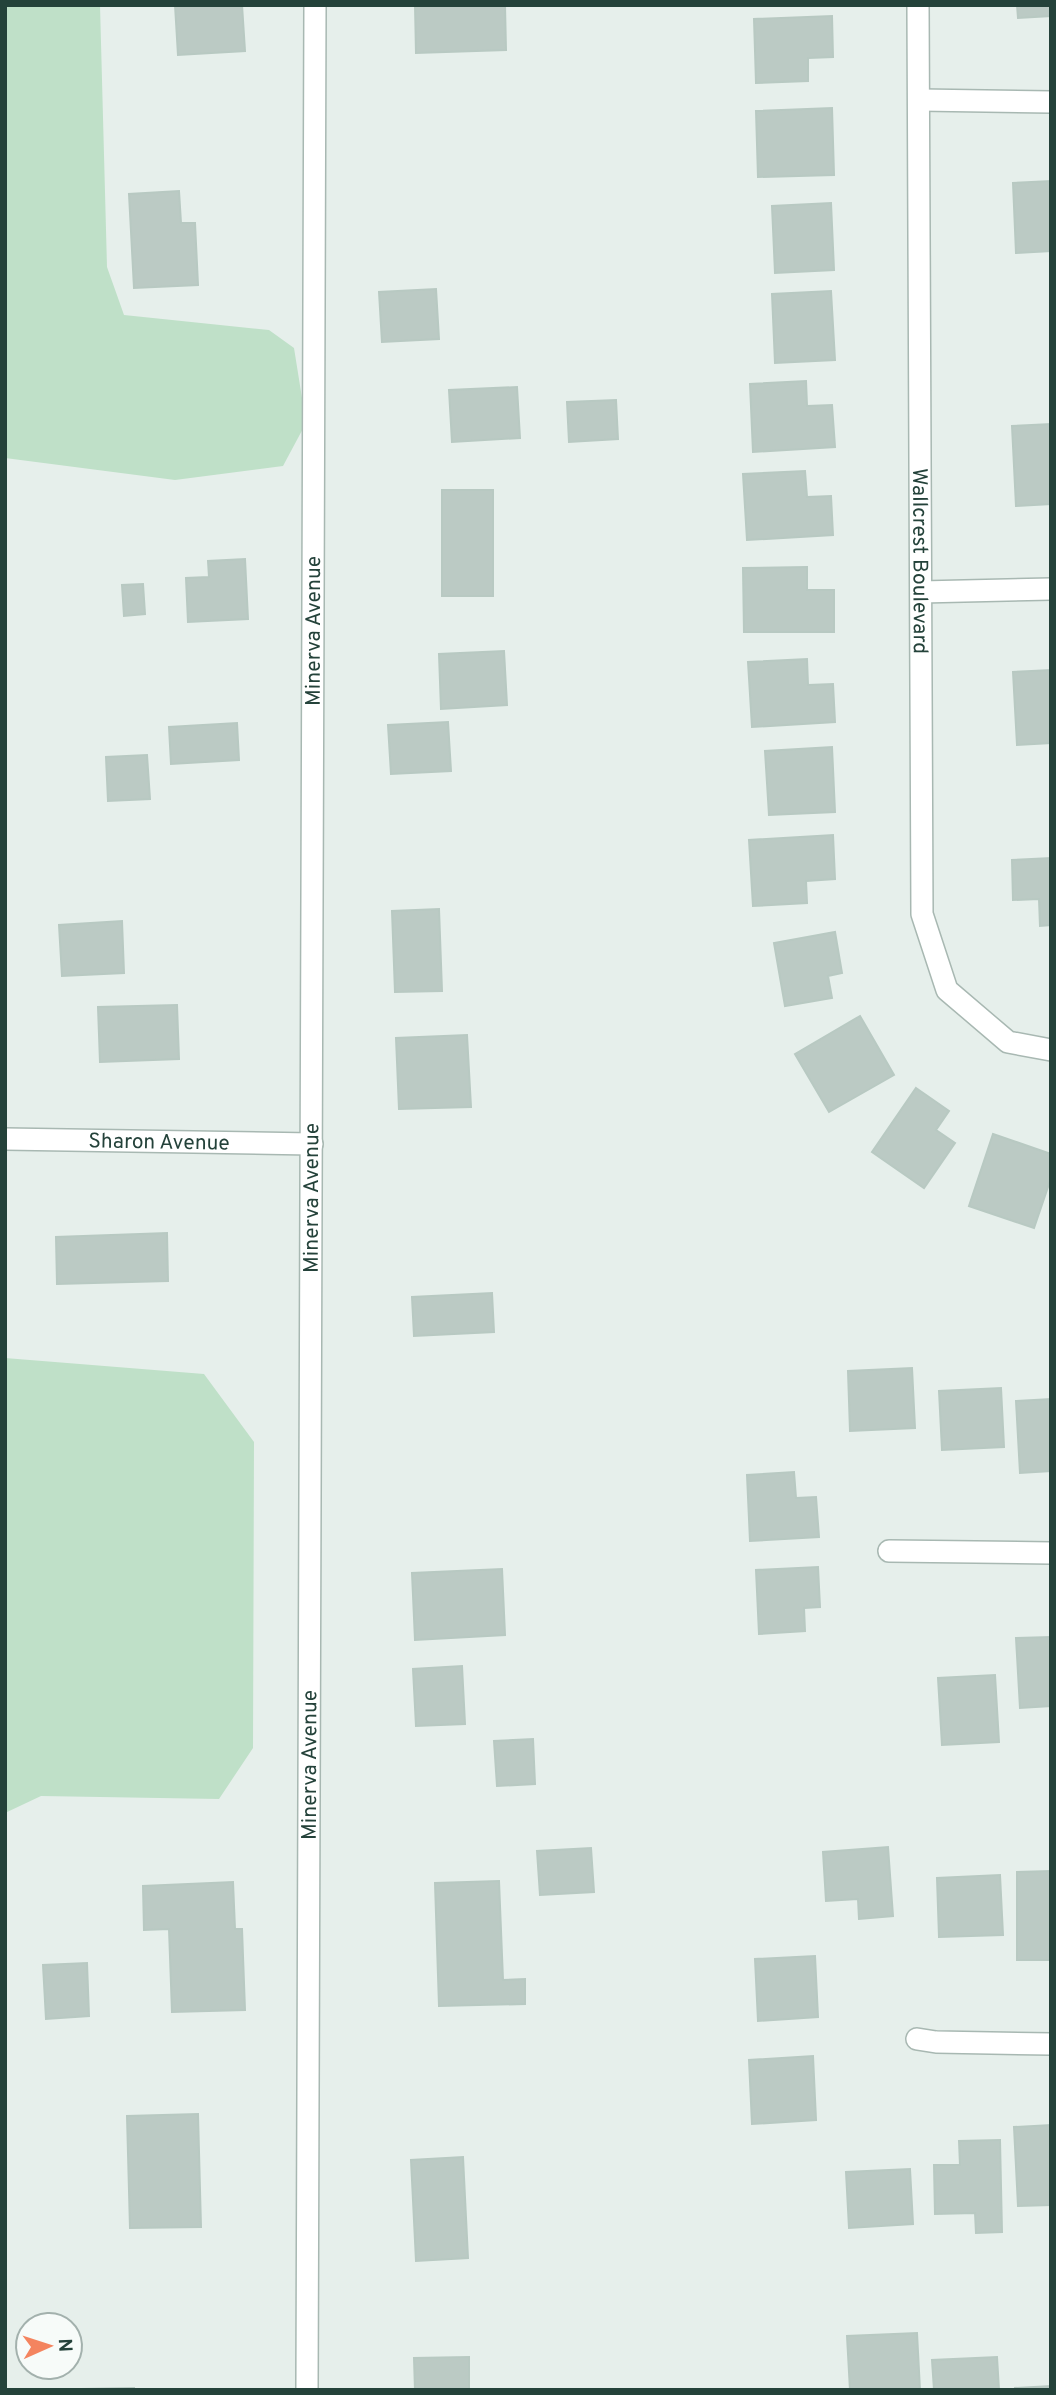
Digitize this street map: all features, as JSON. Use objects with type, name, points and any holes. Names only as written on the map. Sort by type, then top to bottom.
[{"type":"street","name":"Minerva Avenue","points":[[307,2390],[315,5]]},
{"type":"street","name":"Wallcrest Boulevard","points":[[918,5],[922,914],[947,990],[1008,1042],[1051,1050]]},
{"type":"street","points":[[920,100],[1051,102]]},
{"type":"street","points":[[921,592],[1051,589]]},
{"type":"street","name":"Sharon Avenue","points":[[5,1139],[312,1144]]},
{"type":"street","points":[[889,1551],[1051,1553]]},
{"type":"street","points":[[917,2039],[936,2042],[1051,2044]]},
{"type":"green space","points":[[5,5],[100,5],[107,267],[124,315],[269,330],[294,348],[306,423],[283,466],[175,480],[5,458]]},
{"type":"green space","points":[[5,1358],[204,1374],[254,1442],[253,1748],[219,1799],[41,1796],[5,1813]]},
{"type":"building","points":[[175,5],[242,5],[245,51],[178,55]]},
{"type":"building","points":[[415,5],[505,5],[506,50],[416,53]]},
{"type":"building","points":[[1017,5],[1051,5],[1051,16],[1018,18]]},
{"type":"building","points":[[832,16],[833,57],[808,58],[808,81],[756,83],[754,19]]},
{"type":"building","points":[[832,108],[834,175],[758,177],[756,111]]},
{"type":"building","points":[[1051,181],[1051,251],[1016,253],[1013,183]]},
{"type":"building","points":[[179,191],[181,223],[195,223],[198,285],[134,288],[129,194]]},
{"type":"building","points":[[831,203],[834,270],[775,273],[772,206]]},
{"type":"building","points":[[436,289],[439,339],[382,342],[379,292]]},
{"type":"building","points":[[831,291],[835,360],[775,363],[772,294]]},
{"type":"building","points":[[806,381],[807,406],[832,405],[835,447],[753,452],[750,384]]},
{"type":"building","points":[[517,387],[520,438],[452,442],[449,390]]},
{"type":"building","points":[[616,400],[618,439],[569,442],[567,402]]},
{"type":"building","points":[[1051,424],[1051,504],[1016,506],[1012,426]]},
{"type":"building","points":[[805,471],[807,497],[831,496],[833,535],[747,540],[743,474]]},
{"type":"building","points":[[442,490],[493,490],[493,596],[442,596]]},
{"type":"building","points":[[245,559],[248,619],[188,622],[186,578],[209,577],[208,561]]},
{"type":"building","points":[[807,567],[807,590],[834,590],[834,632],[744,632],[743,568]]},
{"type":"building","points":[[143,584],[145,614],[124,616],[122,585]]},
{"type":"building","points":[[504,651],[507,705],[441,709],[439,654]]},
{"type":"building","points":[[807,659],[808,685],[833,684],[835,722],[752,727],[748,662]]},
{"type":"building","points":[[1051,670],[1051,743],[1017,745],[1013,672]]},
{"type":"building","points":[[448,722],[451,771],[391,774],[388,725]]},
{"type":"building","points":[[237,723],[239,760],[171,764],[169,727]]},
{"type":"building","points":[[832,747],[835,812],[769,815],[765,751]]},
{"type":"building","points":[[147,755],[150,799],[108,801],[106,757]]},
{"type":"building","points":[[833,835],[835,879],[806,881],[807,903],[753,906],[749,840]]},
{"type":"building","points":[[1051,858],[1051,925],[1040,926],[1039,899],[1013,900],[1012,860]]},
{"type":"building","points":[[439,909],[442,991],[395,992],[392,911]]},
{"type":"building","points":[[122,921],[124,973],[62,976],[59,925]]},
{"type":"building","points":[[835,932],[842,973],[828,976],[832,998],[785,1006],[774,943]]},
{"type":"building","points":[[177,1005],[179,1059],[100,1062],[98,1007]]},
{"type":"building","points":[[860,1016],[894,1075],[829,1112],[795,1054]]},
{"type":"building","points":[[467,1035],[471,1107],[399,1109],[396,1038]]},
{"type":"building","points":[[916,1088],[949,1111],[936,1130],[955,1143],[924,1188],[872,1152]]},
{"type":"building","points":[[993,1134],[1051,1154],[1051,1178],[1034,1228],[969,1206]]},
{"type":"building","points":[[167,1233],[168,1281],[57,1284],[56,1237]]},
{"type":"building","points":[[492,1293],[494,1332],[414,1336],[412,1297]]},
{"type":"building","points":[[912,1368],[915,1428],[850,1431],[848,1371]]},
{"type":"building","points":[[1001,1388],[1004,1447],[942,1450],[939,1391]]},
{"type":"building","points":[[1051,1399],[1051,1471],[1020,1473],[1016,1401]]},
{"type":"building","points":[[794,1472],[796,1498],[816,1497],[819,1537],[750,1541],[747,1475]]},
{"type":"building","points":[[818,1567],[820,1607],[804,1608],[805,1631],[759,1634],[756,1570]]},
{"type":"building","points":[[502,1569],[505,1635],[415,1640],[412,1573]]},
{"type":"building","points":[[1051,1637],[1051,1706],[1020,1708],[1016,1638]]},
{"type":"building","points":[[462,1666],[465,1724],[416,1726],[413,1669]]},
{"type":"building","points":[[995,1675],[999,1742],[942,1745],[938,1678]]},
{"type":"building","points":[[533,1739],[535,1784],[497,1786],[494,1741]]},
{"type":"building","points":[[888,1847],[893,1916],[859,1919],[858,1899],[826,1901],[823,1852]]},
{"type":"building","points":[[591,1848],[594,1892],[540,1895],[537,1851]]},
{"type":"building","points":[[1051,1871],[1051,1960],[1017,1960],[1017,1872]]},
{"type":"building","points":[[1000,1875],[1003,1935],[939,1937],[937,1878]]},
{"type":"building","points":[[499,1881],[503,1980],[525,1979],[525,2004],[439,2006],[435,1883]]},
{"type":"building","points":[[233,1882],[235,1929],[242,1929],[245,2010],[172,2012],[169,1929],[144,1930],[143,1886]]},
{"type":"building","points":[[815,1956],[818,2017],[758,2021],[755,1959]]},
{"type":"building","points":[[87,1963],[89,2016],[46,2019],[43,1965]]},
{"type":"building","points":[[813,2056],[816,2120],[752,2124],[749,2060]]},
{"type":"building","points":[[198,2114],[201,2227],[130,2228],[127,2116]]},
{"type":"building","points":[[1051,2125],[1051,2205],[1018,2206],[1014,2127]]},
{"type":"building","points":[[1000,2140],[1002,2232],[976,2233],[975,2213],[935,2214],[934,2165],[960,2165],[959,2141]]},
{"type":"building","points":[[463,2157],[468,2258],[416,2261],[411,2160]]},
{"type":"building","points":[[910,2169],[913,2224],[849,2228],[846,2172]]},
{"type":"building","points":[[917,2333],[920,2390],[850,2390],[847,2336]]},
{"type":"building","points":[[469,2357],[469,2390],[415,2390],[414,2358]]},
{"type":"building","points":[[997,2357],[999,2390],[934,2390],[932,2360]]},
{"type":"building","points":[[1051,2386],[1051,2390],[1015,2390],[1015,2388]]},
{"type":"building","points":[[82,2389],[134,2390],[82,2390]]}]
